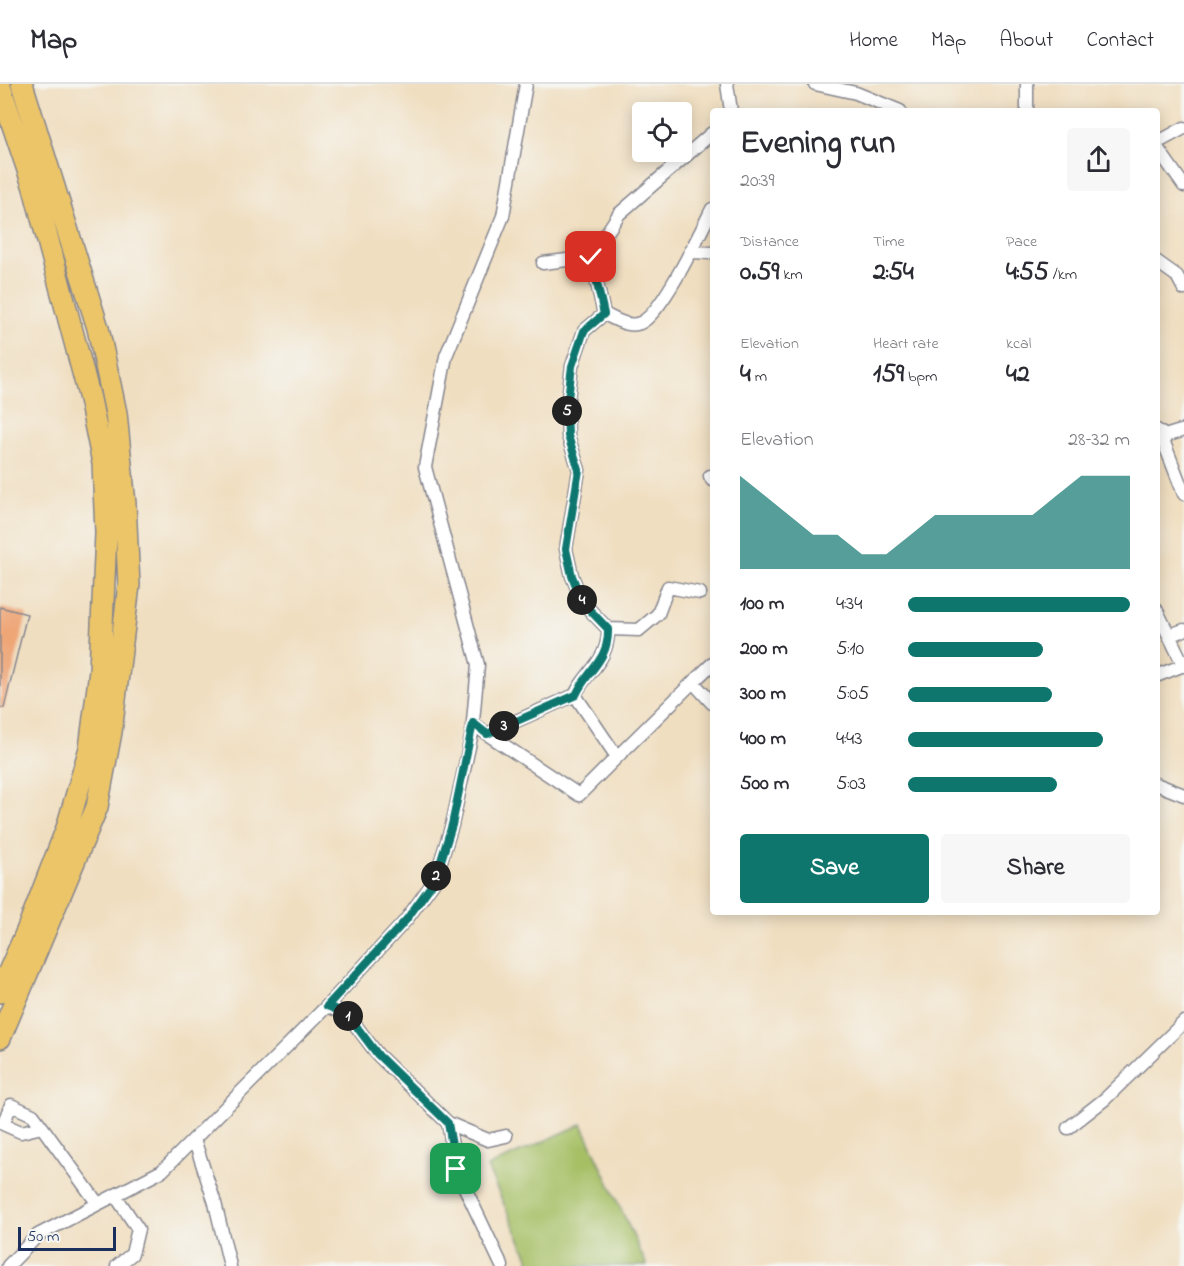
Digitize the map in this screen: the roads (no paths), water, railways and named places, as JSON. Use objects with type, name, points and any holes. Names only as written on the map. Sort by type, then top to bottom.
[{"type":"highway","points":[[0,1038],[97,807],[111,732],[129,585],[125,504],[117,424],[100,339],[22,84]]},
{"type":"highway","points":[[0,87],[34,188],[88,388],[103,463],[106,533],[100,671],[90,748],[67,828],[27,931],[0,992]]},
{"type":"street","points":[[8,1266],[38,1235],[162,1171],[327,1006],[406,920],[435,880],[452,825],[473,723],[478,665],[425,467],[446,356],[503,216],[526,84]]},
{"type":"street","points":[[727,84],[731,108]]},
{"type":"street","points":[[815,84],[855,89],[894,108]]},
{"type":"street","points":[[1027,84],[1027,108]]},
{"type":"street","points":[[1160,140],[1184,128]]},
{"type":"street","points":[[604,314],[591,257],[619,214],[710,135]]},
{"type":"street","points":[[1160,152],[1184,186]]},
{"type":"street","points":[[604,314],[631,324],[645,320],[685,267],[710,213]]},
{"type":"street","points":[[692,252],[710,253]]},
{"type":"street","points":[[543,263],[591,257]]},
{"type":"street","points":[[1160,264],[1177,276],[1184,289]]},
{"type":"street","points":[[487,734],[576,695],[581,683],[595,669],[609,643],[608,629],[583,603],[572,576],[566,549],[579,470],[568,436],[567,407],[572,366],[584,331],[604,314]]},
{"type":"street","points":[[1160,432],[1184,430]]},
{"type":"street","points":[[1160,434],[1184,494]]},
{"type":"street","points":[[608,629],[639,630],[658,614],[668,587],[700,593]]},
{"type":"street","points":[[1160,616],[1184,665],[1160,674]]},
{"type":"street","points":[[1170,635],[1184,630]]},
{"type":"street","points":[[473,723],[579,795],[710,666]]},
{"type":"street","points":[[693,682],[710,701]]},
{"type":"street","points":[[576,695],[617,756]]},
{"type":"street","points":[[1160,786],[1184,795]]},
{"type":"street","points":[[327,1006],[347,1014],[378,1055],[448,1123],[488,1140],[506,1136]]},
{"type":"street","points":[[1068,1128],[1105,1099],[1184,1022]]},
{"type":"street","points":[[448,1123],[456,1169],[501,1266]]},
{"type":"street","points":[[42,1127],[98,1204]]},
{"type":"street","points":[[194,1138],[215,1203],[230,1266]]},
{"type":"street","points":[[115,1195],[138,1229],[132,1254],[117,1266]]}]
